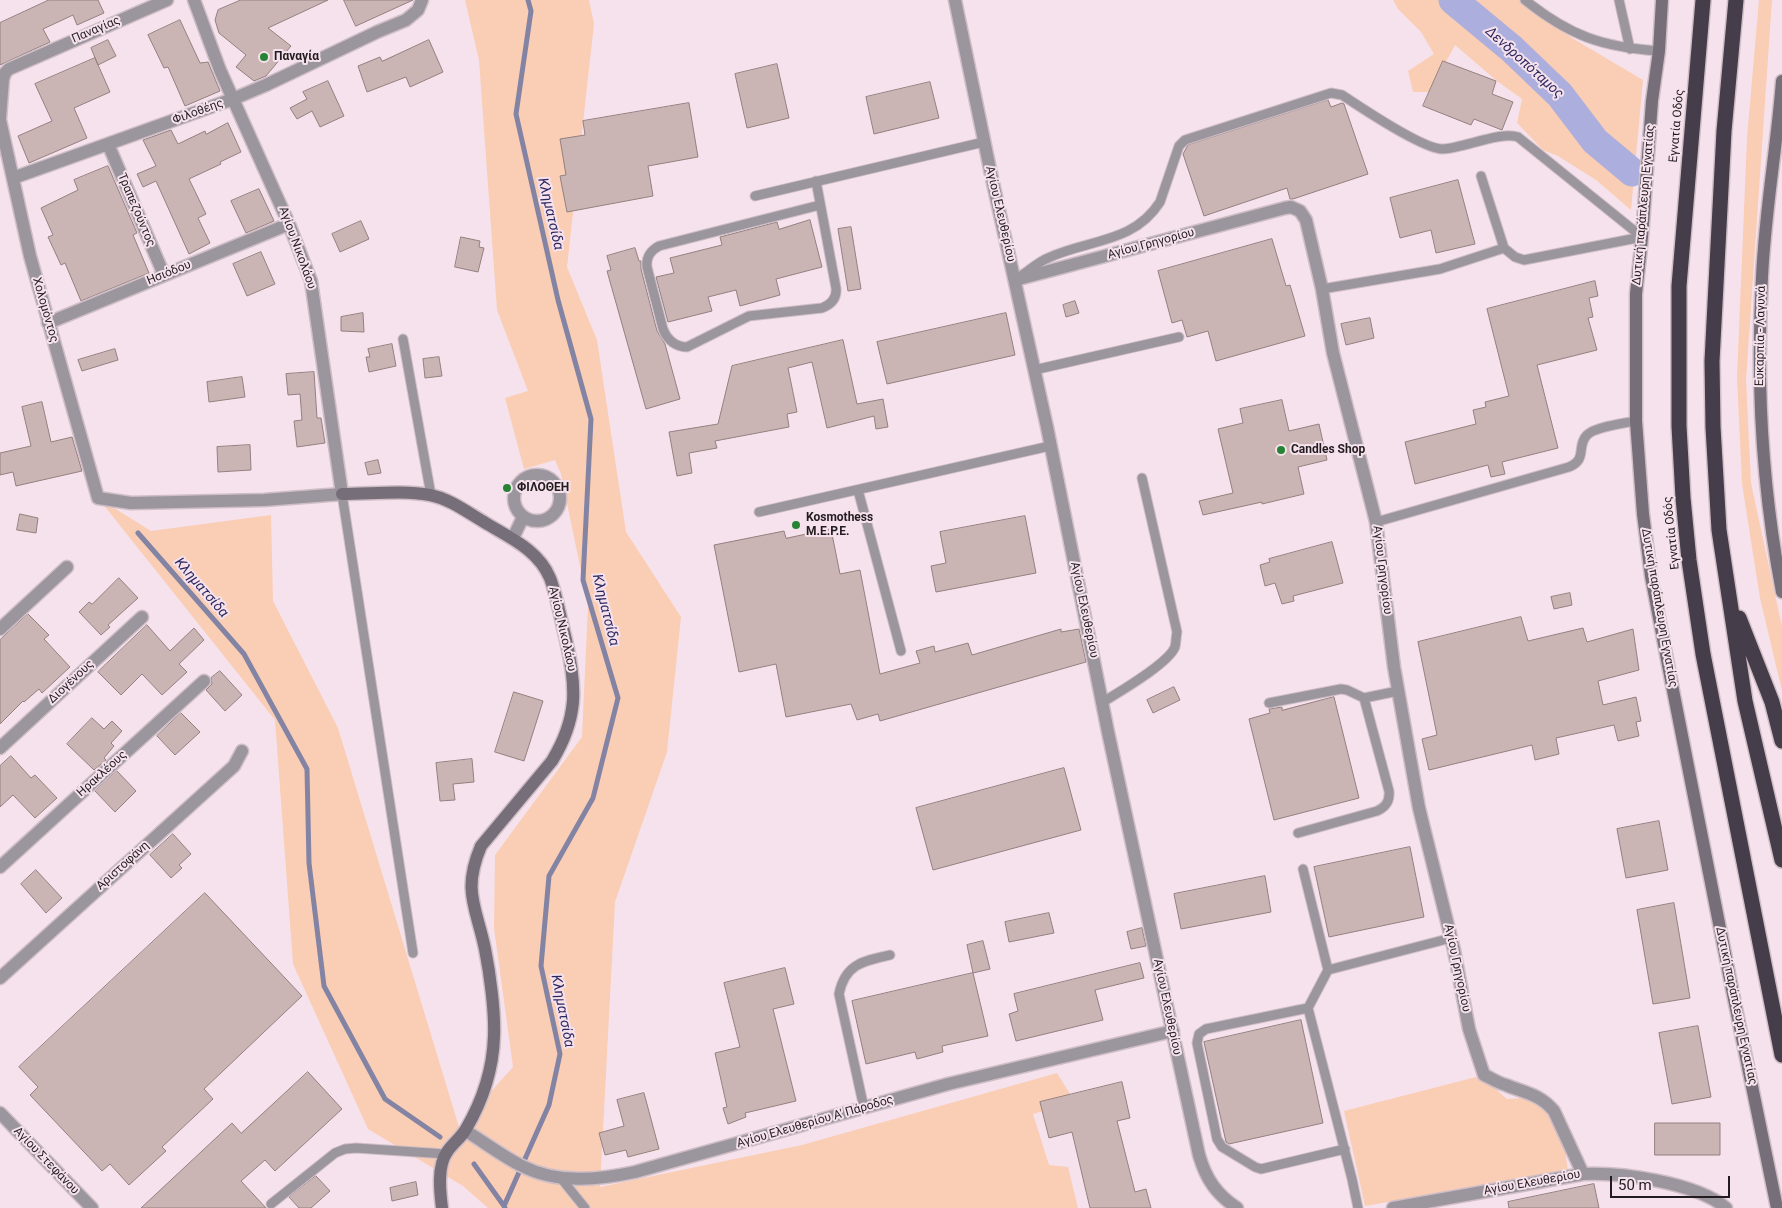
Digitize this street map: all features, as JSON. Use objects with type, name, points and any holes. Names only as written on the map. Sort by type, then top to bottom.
[{"type":"highway","name":"Εγνατία Οδός","points":[[1703,0],[1679,286],[1679,426],[1683,498],[1689,560],[1702,654],[1782,1055]]},
{"type":"highway","points":[[1736,0],[1724,131],[1712,361],[1713,427],[1719,530],[1745,701],[1782,860]]},
{"type":"highway","points":[[1729,593],[1772,702],[1782,741]]},
{"type":"street","name":"Παναγίας","points":[[26,61],[166,0]]},
{"type":"street","name":"Αγίου Νικολάου","points":[[194,0],[220,70],[289,224],[306,268],[314,295],[342,494],[410,493],[430,495],[450,501],[513,538],[541,563],[550,578],[572,670],[573,713],[561,746],[552,761],[481,846],[474,863],[471,883],[472,897],[486,950],[494,1035],[490,1074],[484,1092],[466,1131],[446,1154],[439,1187],[439,1206]]},
{"type":"street","name":"Φιλοθέης","points":[[13,178],[233,99],[266,85],[413,16],[422,0]]},
{"type":"street","name":"Αγίου Ελευθερίου","points":[[955,0],[1186,1098],[1204,1170],[1212,1186],[1224,1199],[1237,1208]]},
{"type":"street","name":"Δυτική παράπλευρη Εγνατίας","points":[[1662,0],[1659,51],[1652,101],[1636,294],[1636,421],[1643,514],[1651,576],[1720,933],[1778,1208]]},
{"type":"street","name":"Χολομόντος","points":[[26,61],[9,69],[3,76],[0,119],[30,256],[98,498],[131,503],[264,500],[342,494]]},
{"type":"street","name":"Ευκαρπία - Λαγυνά","points":[[1782,81],[1764,249],[1760,350],[1764,463],[1774,546],[1782,592]]},
{"type":"street","name":"Τραπεζούντος","points":[[108,144],[164,275]]},
{"type":"street","name":"Αγίου Γρηγορίου","points":[[1015,280],[1291,207],[1300,211],[1306,220],[1322,289],[1333,353],[1376,522],[1398,691],[1419,808],[1451,938],[1469,1029],[1484,1075],[1547,1102],[1554,1111],[1583,1174]]},
{"type":"street","name":"Ησιόδου","points":[[48,323],[289,224]]},
{"type":"street","points":[[513,538],[523,517]]},
{"type":"street","points":[[0,629],[67,567]]},
{"type":"street","name":"Διογένους","points":[[0,748],[142,617]]},
{"type":"street","name":"Ηρακλέους","points":[[0,867],[204,681]]},
{"type":"street","name":"Αριστοφάνη","points":[[0,978],[234,766],[242,751]]},
{"type":"street","name":"Αγίου Ελευθερίου Α' Πάροδος","points":[[466,1131],[522,1166],[546,1175],[579,1179],[616,1176],[948,1084],[1173,1031]]},
{"type":"street","name":"Αγίου Στεφάνου","points":[[0,1113],[92,1208]]},
{"type":"street","name":"Αγίου Ελευθερίου","points":[[1392,1208],[1583,1174],[1612,1175],[1681,1186],[1708,1196],[1726,1208]]},
{"type":"lane","points":[[1524,0],[1582,37],[1630,49],[1659,51]]},
{"type":"lane","points":[[1619,0],[1630,49]]},
{"type":"lane","points":[[1015,280],[1048,257],[1112,239],[1133,229],[1144,220],[1155,210],[1160,202],[1179,146],[1185,140],[1331,93],[1342,95],[1411,138],[1438,149],[1507,135],[1518,136],[1642,237]]},
{"type":"lane","points":[[755,196],[984,142]]},
{"type":"lane","points":[[1482,176],[1504,248],[1515,257],[1524,260],[1642,237]]},
{"type":"lane","points":[[816,182],[836,288],[832,303],[822,308],[746,317],[687,347],[677,345],[667,337],[662,329],[647,267],[647,256],[650,252],[659,246],[820,205]]},
{"type":"lane","points":[[1322,289],[1440,268],[1504,248]]},
{"type":"lane","points":[[1034,370],[1179,338]]},
{"type":"lane","points":[[403,339],[430,495]]},
{"type":"lane","points":[[1376,522],[1569,467],[1574,465],[1580,457],[1583,440],[1590,432],[1636,421]]},
{"type":"lane","points":[[759,512],[1050,446]]},
{"type":"lane","points":[[1103,702],[1159,664],[1174,649],[1176,640],[1177,632],[1142,478]]},
{"type":"lane","points":[[858,490],[901,651]]},
{"type":"lane","points":[[342,494],[414,953]]},
{"type":"lane","points":[[1269,703],[1341,689],[1364,698],[1398,691]]},
{"type":"lane","points":[[1298,833],[1377,811],[1389,801],[1389,790],[1364,698]]},
{"type":"lane","points":[[1303,869],[1328,970],[1308,1008],[1345,1149],[1358,1208]]},
{"type":"lane","points":[[1328,970],[1451,938]]},
{"type":"lane","points":[[864,1108],[839,994],[845,976],[851,969],[867,960],[890,955]]},
{"type":"lane","points":[[1308,1008],[1206,1029],[1199,1034],[1197,1043],[1217,1139],[1222,1147],[1261,1169],[1345,1149]]},
{"type":"lane","points":[[271,1204],[331,1156],[345,1149],[356,1148],[446,1154]]},
{"type":"lane","points":[[560,1177],[585,1208]]},
{"type":"shaded area","points":[[465,0],[589,0],[594,24],[567,267],[597,340],[626,532],[681,617],[667,752],[615,902],[600,1187],[802,1145],[1057,1073],[1075,1102],[1033,1114],[1049,1165],[1068,1167],[1078,1208],[488,1208],[463,1186],[368,1129],[293,964],[275,720],[98,498],[151,531],[271,515],[273,601],[338,728],[459,1127],[513,1067],[494,928],[495,855],[582,737],[588,605],[561,474],[555,460],[524,469],[505,398],[528,391],[497,310],[479,60]]},
{"type":"shaded area","points":[[1393,0],[1522,0],[1572,38],[1643,80],[1631,210],[1596,180],[1558,156],[1543,150],[1517,123],[1522,99],[1497,81],[1455,45],[1430,92],[1413,92],[1408,71],[1434,54],[1421,32],[1398,9]]},
{"type":"shaded area","points":[[1759,0],[1772,0],[1746,380],[1751,483],[1782,627],[1782,691],[1760,598],[1742,484],[1737,377],[1747,138]]},
{"type":"shaded area","points":[[1480,1076],[1507,1099],[1541,1097],[1562,1130],[1568,1171],[1365,1206],[1344,1111]]},
{"type":"building","points":[[49,0],[98,0],[104,13],[77,25],[73,15],[43,29],[50,42],[0,65],[0,23]]},
{"type":"building","points":[[241,0],[328,0],[268,28],[291,46],[266,76],[254,81],[236,67],[246,55],[219,33],[215,20],[218,10]]},
{"type":"building","points":[[344,0],[413,0],[356,26]]},
{"type":"building","points":[[180,20],[200,63],[208,62],[220,91],[185,106],[168,67],[164,68],[148,35]]},
{"type":"building","points":[[108,40],[116,56],[98,65],[91,48]]},
{"type":"building","points":[[429,40],[443,72],[410,87],[406,77],[367,92],[358,66],[380,57],[382,61]]},
{"type":"building","points":[[95,58],[110,92],[74,108],[87,138],[29,163],[18,136],[52,121],[35,84]]},
{"type":"building","points":[[1443,61],[1496,81],[1492,94],[1513,102],[1502,130],[1474,119],[1471,125],[1423,106]]},
{"type":"building","points":[[777,64],[789,118],[747,128],[735,74]]},
{"type":"building","points":[[328,81],[344,116],[320,127],[312,111],[297,119],[290,108],[307,99],[303,92]]},
{"type":"building","points":[[930,82],[939,118],[874,134],[866,97]]},
{"type":"building","points":[[1328,100],[1331,107],[1344,104],[1368,174],[1293,199],[1290,199],[1287,188],[1204,216],[1183,154],[1188,145]]},
{"type":"building","points":[[689,103],[698,157],[648,166],[653,196],[567,212],[560,176],[566,175],[560,139],[585,135],[583,121]]},
{"type":"building","points":[[228,123],[241,152],[189,179],[206,214],[198,218],[210,243],[189,254],[156,181],[143,187],[137,174],[156,166],[143,140],[171,130],[178,144],[205,131],[206,134]]},
{"type":"building","points":[[108,166],[137,233],[133,235],[149,273],[81,301],[65,263],[61,265],[48,237],[53,235],[41,208],[78,190],[74,180]]},
{"type":"building","points":[[1458,180],[1475,244],[1436,253],[1431,230],[1400,238],[1390,198]]},
{"type":"building","points":[[259,189],[274,221],[246,233],[231,201]]},
{"type":"building","points":[[810,220],[822,267],[776,279],[780,295],[740,306],[736,290],[708,297],[712,311],[668,322],[656,277],[674,273],[670,258],[722,245],[720,237],[777,222],[779,229]]},
{"type":"building","points":[[361,221],[369,239],[340,252],[332,234]]},
{"type":"building","points":[[851,227],[861,289],[848,291],[838,229]]},
{"type":"building","points":[[461,237],[480,241],[479,247],[484,248],[478,272],[455,267]]},
{"type":"building","points":[[1272,239],[1286,286],[1290,285],[1305,336],[1216,361],[1208,331],[1187,337],[1182,320],[1172,323],[1158,271]]},
{"type":"building","points":[[635,248],[639,261],[641,261],[641,269],[657,331],[665,344],[680,399],[646,409],[607,271],[611,270],[607,256]]},
{"type":"building","points":[[261,252],[275,284],[247,296],[233,264]]},
{"type":"building","points":[[1595,281],[1598,296],[1589,298],[1593,317],[1588,318],[1597,350],[1537,365],[1558,448],[1502,462],[1505,474],[1491,477],[1488,465],[1415,484],[1405,442],[1476,424],[1473,410],[1486,407],[1485,402],[1509,396],[1487,309]]},
{"type":"building","points":[[1075,301],[1079,313],[1066,317],[1063,305]]},
{"type":"building","points":[[363,313],[364,332],[341,331],[341,317]]},
{"type":"building","points":[[1006,313],[1015,355],[887,384],[877,342]]},
{"type":"building","points":[[1370,318],[1374,338],[1346,345],[1341,324]]},
{"type":"building","points":[[843,340],[857,404],[883,399],[888,427],[876,429],[874,416],[827,428],[812,362],[788,368],[797,412],[787,414],[789,427],[715,441],[717,448],[689,453],[692,473],[677,476],[669,432],[718,424],[732,366]]},
{"type":"building","points":[[392,344],[396,366],[369,372],[366,357],[370,357],[368,349]]},
{"type":"building","points":[[115,349],[118,360],[82,371],[78,360]]},
{"type":"building","points":[[439,357],[442,376],[425,378],[423,359]]},
{"type":"building","points":[[314,372],[317,418],[321,418],[325,443],[297,447],[294,421],[302,420],[300,394],[288,395],[286,374]]},
{"type":"building","points":[[242,377],[245,397],[209,402],[207,382]]},
{"type":"building","points":[[1282,400],[1289,431],[1319,424],[1327,460],[1298,467],[1304,494],[1203,515],[1199,501],[1233,493],[1218,429],[1243,423],[1240,409]]},
{"type":"building","points":[[42,402],[51,442],[72,437],[82,471],[16,486],[13,472],[0,475],[0,453],[31,446],[22,407]]},
{"type":"building","points":[[250,445],[251,470],[218,472],[217,447]]},
{"type":"building","points":[[378,460],[381,473],[368,475],[365,463]]},
{"type":"building","points":[[20,514],[38,518],[36,533],[17,530]]},
{"type":"building","points":[[1025,516],[1036,573],[936,592],[931,566],[946,563],[940,532]]},
{"type":"building","points":[[831,529],[840,574],[860,570],[880,674],[920,663],[916,651],[934,646],[935,652],[968,643],[972,655],[1061,629],[1061,632],[1079,629],[1086,662],[880,721],[878,714],[857,720],[851,704],[786,717],[776,664],[739,672],[714,545],[784,531],[786,538]]},
{"type":"building","points":[[1332,542],[1343,583],[1293,596],[1294,601],[1282,604],[1275,583],[1265,586],[1260,565],[1270,562],[1269,559]]},
{"type":"building","points":[[119,578],[138,598],[108,625],[110,627],[101,635],[79,612],[89,602],[92,604]]},
{"type":"building","points":[[1570,593],[1572,605],[1554,609],[1551,597]]},
{"type":"building","points":[[28,614],[49,635],[44,639],[70,667],[42,693],[39,689],[23,701],[0,724],[0,640]]},
{"type":"building","points":[[1521,617],[1528,641],[1583,628],[1587,642],[1633,629],[1639,670],[1598,681],[1603,705],[1636,697],[1641,721],[1636,722],[1639,736],[1618,741],[1614,725],[1556,738],[1559,754],[1535,760],[1532,745],[1429,770],[1422,739],[1437,735],[1418,642]]},
{"type":"building","points":[[147,625],[170,651],[194,628],[204,640],[179,664],[187,672],[162,695],[142,674],[121,695],[98,672]]},
{"type":"building","points":[[220,671],[242,695],[225,711],[206,690],[212,684],[211,678]]},
{"type":"building","points":[[1174,687],[1180,700],[1153,713],[1147,700]]},
{"type":"building","points":[[514,692],[543,701],[524,761],[495,752]]},
{"type":"building","points":[[1334,697],[1359,798],[1274,820],[1249,719],[1270,713],[1269,709],[1282,707],[1282,710]]},
{"type":"building","points":[[181,713],[200,732],[175,755],[157,736]]},
{"type":"building","points":[[92,718],[104,729],[112,721],[122,731],[111,743],[114,746],[104,758],[106,760],[94,770],[67,744]]},
{"type":"building","points":[[11,756],[31,778],[35,775],[57,798],[35,818],[13,795],[0,807],[0,766]]},
{"type":"building","points":[[472,759],[474,782],[453,784],[455,800],[440,801],[436,763]]},
{"type":"building","points":[[1064,768],[1081,830],[933,870],[916,808]]},
{"type":"building","points":[[117,771],[136,791],[115,812],[95,791]]},
{"type":"building","points":[[1659,821],[1668,870],[1626,878],[1617,829]]},
{"type":"building","points":[[173,834],[191,854],[179,865],[182,868],[171,878],[150,855]]},
{"type":"building","points":[[1410,847],[1424,917],[1329,937],[1314,867]]},
{"type":"building","points":[[36,870],[62,898],[46,913],[21,884]]},
{"type":"building","points":[[1265,876],[1271,912],[1181,929],[1174,894]]},
{"type":"building","points":[[205,893],[302,996],[204,1089],[213,1099],[162,1147],[166,1151],[129,1185],[110,1164],[102,1171],[30,1095],[38,1087],[19,1067]]},
{"type":"building","points":[[1674,903],[1690,998],[1653,1004],[1637,910]]},
{"type":"building","points":[[1049,913],[1054,933],[1009,942],[1005,922]]},
{"type":"building","points":[[1142,928],[1146,946],[1131,949],[1127,932]]},
{"type":"building","points":[[983,941],[990,969],[973,973],[967,945]]},
{"type":"building","points":[[1140,963],[1144,978],[1095,990],[1103,1020],[1016,1041],[1009,1014],[1018,1011],[1014,994]]},
{"type":"building","points":[[785,968],[794,1004],[773,1009],[796,1101],[745,1113],[746,1117],[728,1124],[723,1108],[727,1107],[715,1053],[740,1047],[724,983]]},
{"type":"building","points":[[973,973],[988,1036],[942,1046],[943,1052],[917,1059],[915,1052],[866,1064],[852,1001]]},
{"type":"building","points":[[1301,1020],[1323,1123],[1229,1144],[1226,1142],[1204,1042]]},
{"type":"building","points":[[1698,1026],[1711,1097],[1672,1104],[1659,1033]]},
{"type":"building","points":[[308,1072],[342,1109],[275,1171],[265,1160],[241,1181],[266,1208],[141,1208],[232,1123],[241,1133]]},
{"type":"building","points":[[1122,1082],[1130,1118],[1117,1121],[1135,1192],[1146,1189],[1151,1208],[1090,1208],[1072,1132],[1049,1138],[1040,1102]]},
{"type":"building","points":[[644,1093],[659,1149],[628,1157],[626,1150],[605,1155],[599,1133],[624,1126],[617,1100]]},
{"type":"building","points":[[1655,1123],[1720,1123],[1720,1155],[1655,1155]]},
{"type":"building","points":[[316,1176],[330,1191],[311,1208],[299,1208],[289,1197]]},
{"type":"building","points":[[416,1182],[418,1195],[392,1201],[390,1188]]},
{"type":"building","points":[[1594,1184],[1599,1208],[1509,1208],[1508,1202]]},
{"type":"waterway","name":"Κληματσίδα","points":[[505,1208],[504,1206],[549,1105],[560,1054],[541,966],[549,876],[593,798],[618,698],[583,580],[591,419],[558,300],[516,114],[531,11],[528,0]]},
{"type":"waterway","name":"Δενδροπόταμος","points":[[1453,0],[1512,49],[1560,95],[1595,141],[1632,172]]},
{"type":"waterway","name":"Κληματσίδα","points":[[138,533],[244,654],[307,769],[309,863],[324,986],[385,1099],[440,1137]]},
{"type":"waterway","points":[[474,1164],[504,1206]]},
{"type":"place","name":"Παναγία","points":[[264,57]]},
{"type":"place","name":"Candles Shop","points":[[1281,450]]},
{"type":"place","name":"ΦΙΛΟΘΕΗ","points":[[507,488]]},
{"type":"place","name":"Kosmothess M.E.P.E.","points":[[796,525]]}]
